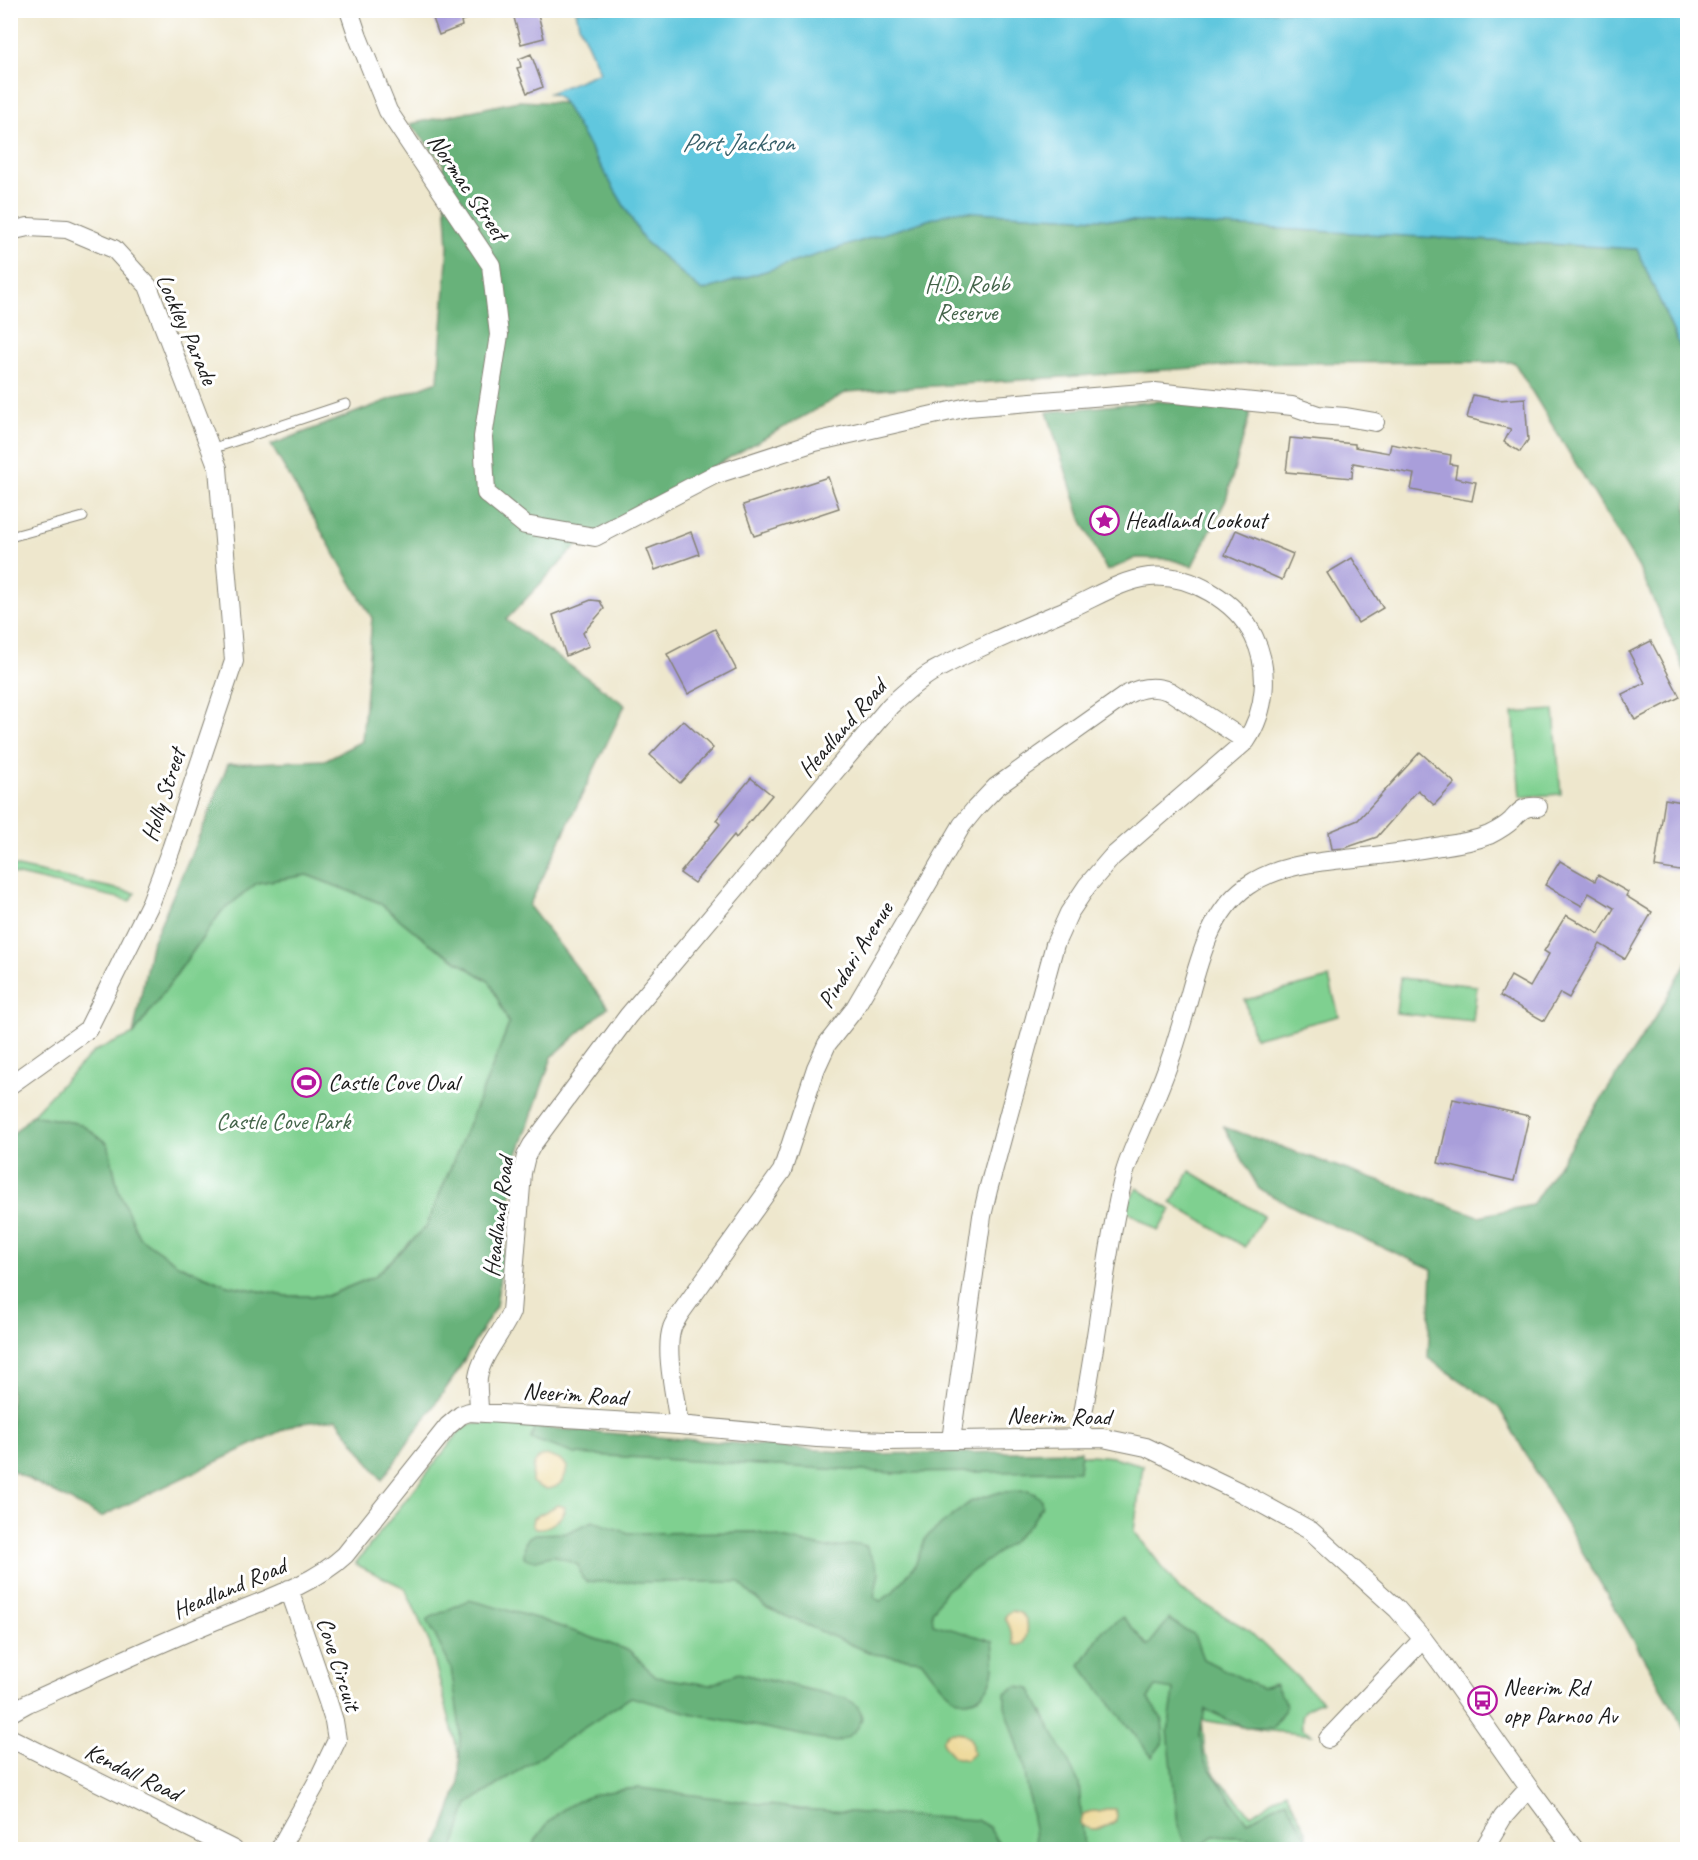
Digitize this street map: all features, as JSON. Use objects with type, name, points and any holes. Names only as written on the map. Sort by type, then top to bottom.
[{"type":"street","name":"Normac Street","points":[[349,10],[388,111],[491,265],[499,335],[483,436],[486,493],[525,525],[595,537],[714,475],[815,442],[968,407],[1155,392],[1292,406],[1318,415],[1375,422]]},
{"type":"street","name":"Lockley Parade","points":[[10,231],[28,227],[67,229],[114,249],[148,286],[218,468]]},
{"type":"street","name":"Holly Street","points":[[10,1085],[88,1029],[151,902],[171,849],[234,661],[218,468]]},
{"type":"street","name":"Headland Road","points":[[10,1713],[153,1647],[318,1576],[333,1567],[448,1426],[461,1415],[479,1411],[480,1369],[511,1312],[522,1173],[526,1156],[532,1145],[628,1016],[890,706],[932,673],[1116,587],[1149,577],[1177,579],[1207,591],[1227,604],[1244,620],[1259,648],[1264,679],[1257,719],[1246,741],[1112,857],[1087,886],[1070,913],[1055,944],[987,1190],[951,1440]]},
{"type":"street","name":"Pindari Avenue","points":[[679,1425],[670,1358],[669,1342],[672,1328],[782,1171],[826,1044],[853,1011],[962,825],[975,809],[996,787],[1126,695],[1137,690],[1162,688],[1172,692],[1246,741]]},
{"type":"street","points":[[1079,1438],[1109,1244],[1125,1172],[1167,1070],[1198,965],[1221,912],[1233,897],[1248,885],[1282,869],[1319,861],[1417,850],[1469,840],[1503,828],[1518,811],[1526,806],[1538,807]]},
{"type":"street","name":"Neerim Road","points":[[479,1411],[679,1425],[817,1438],[886,1441],[1103,1438],[1146,1447],[1285,1515],[1311,1531],[1397,1610],[1423,1639],[1575,1850]]},
{"type":"street","name":"Cove Circuit","points":[[279,1850],[317,1782],[337,1740],[328,1702],[289,1589]]},
{"type":"street","points":[[1328,1738],[1423,1639]]},
{"type":"street","name":"Kendall Road","points":[[10,1738],[234,1850]]},
{"type":"street","points":[[1483,1850],[1503,1816],[1529,1788]]},
{"type":"lane","points":[[211,449],[346,404]]},
{"type":"lane","points":[[10,537],[83,517]]},
{"type":"green space","name":"H.D. Robb Reserve","points":[[518,101],[564,103],[644,240],[702,291],[956,211],[1637,249],[1687,363],[1687,676],[1639,568],[1514,362],[1265,363],[847,392],[582,540],[506,620],[625,705],[529,906],[608,1007],[552,1057],[516,1160],[496,1306],[456,1374],[382,1480],[337,1419],[295,1424],[101,1517],[11,1470],[10,1137],[32,1115],[81,1124],[108,1144],[118,1189],[139,1237],[179,1265],[227,1285],[286,1296],[327,1296],[375,1276],[426,1227],[509,1024],[490,982],[429,943],[378,902],[307,875],[257,883],[221,912],[133,1035],[151,945],[207,818],[228,764],[325,760],[362,741],[372,618],[271,445],[438,381],[448,247],[443,162],[410,124]]},
{"type":"green space","points":[[1157,401],[1251,410],[1226,500],[1192,566],[1169,559],[1136,558],[1107,571],[1081,519],[1047,412]]},
{"type":"green space","points":[[1554,710],[1561,794],[1520,797],[1513,713]]},
{"type":"green space","points":[[11,865],[135,893],[131,901],[14,874],[11,873]]},
{"type":"green space","name":"Castle Cove Park","points":[[307,875],[378,902],[429,943],[490,982],[509,1024],[426,1227],[375,1276],[327,1296],[286,1296],[227,1285],[179,1265],[138,1237],[118,1189],[108,1144],[81,1124],[32,1115],[95,1051],[134,1034],[221,912],[257,883]]},
{"type":"green space","points":[[1687,961],[1687,1733],[1498,1406],[1428,1358],[1432,1269],[1305,1213],[1259,1189],[1224,1127],[1479,1216],[1532,1205],[1661,1008]]},
{"type":"green space","points":[[1329,978],[1339,1016],[1254,1038],[1245,1000]]},
{"type":"green space","points":[[1400,978],[1477,986],[1473,1021],[1396,1013]]},
{"type":"green space","points":[[1190,1171],[1264,1216],[1245,1247],[1171,1203]]},
{"type":"green space","points":[[1137,1188],[1171,1210],[1158,1231],[1124,1209]]},
{"type":"green space","points":[[492,1423],[762,1453],[1091,1455],[1113,1457],[1143,1465],[1134,1531],[1180,1590],[1247,1629],[1322,1701],[1306,1710],[1302,1717],[1302,1728],[1312,1735],[1261,1730],[1202,1720],[1205,1754],[1216,1776],[1251,1815],[1286,1791],[1306,1831],[1310,1849],[441,1849],[464,1775],[430,1644],[405,1588],[355,1564],[461,1430],[470,1424]]},
{"type":"green space","points":[[534,1427],[868,1454],[1081,1451],[1079,1471],[895,1473],[575,1454],[531,1439]]},
{"type":"green space","points":[[1028,1491],[1041,1499],[1042,1506],[1032,1522],[1010,1544],[945,1591],[932,1612],[933,1624],[993,1641],[994,1666],[991,1681],[978,1697],[965,1701],[952,1696],[939,1684],[921,1660],[873,1654],[765,1607],[738,1582],[587,1582],[582,1578],[578,1565],[563,1558],[550,1556],[532,1560],[524,1557],[525,1543],[529,1537],[535,1534],[566,1533],[593,1521],[629,1533],[755,1532],[827,1548],[858,1544],[866,1546],[879,1573],[874,1597],[880,1601],[892,1593],[915,1565],[926,1537],[970,1502],[1000,1492]]},
{"type":"green space","points":[[469,1600],[536,1618],[630,1651],[656,1677],[710,1685],[738,1673],[845,1698],[857,1706],[862,1718],[852,1733],[836,1742],[694,1714],[631,1697],[468,1804],[453,1849],[436,1849],[459,1785],[460,1728],[451,1668],[427,1619]]},
{"type":"green space","points":[[1123,1617],[1148,1646],[1169,1619],[1194,1635],[1203,1659],[1261,1688],[1275,1684],[1287,1705],[1273,1728],[1245,1728],[1205,1709],[1200,1734],[1204,1761],[1247,1822],[1286,1800],[1308,1841],[1309,1849],[1266,1849],[1265,1843],[1250,1838],[1214,1836],[1197,1849],[1186,1849],[1178,1825],[1168,1731],[1174,1690],[1156,1687],[1148,1699],[1162,1719],[1164,1741],[1152,1757],[1080,1665],[1103,1630]]},
{"type":"green space","points":[[1017,1686],[1030,1688],[1079,1783],[1084,1849],[1037,1849],[1023,1761],[1005,1706],[1005,1693]]},
{"type":"green space","points":[[640,1788],[800,1809],[977,1820],[989,1827],[999,1844],[996,1850],[531,1849],[551,1820],[576,1802],[606,1792]]},
{"type":"sand","points":[[546,1455],[563,1461],[567,1467],[560,1484],[550,1488],[538,1486],[532,1482],[536,1462]]},
{"type":"sand","points":[[558,1505],[565,1507],[564,1512],[554,1523],[541,1528],[532,1525],[533,1518]]},
{"type":"sand","points":[[1012,1611],[1023,1615],[1027,1623],[1024,1643],[1019,1645],[1014,1644],[1005,1617]]},
{"type":"sand","points":[[947,1733],[963,1733],[971,1740],[973,1754],[966,1760],[954,1757],[943,1745],[943,1739]]},
{"type":"sand","points":[[1105,1809],[1115,1809],[1116,1821],[1102,1828],[1093,1829],[1080,1823],[1087,1813],[1100,1812]]},
{"type":"water","name":"Port Jackson","points":[[576,11],[1687,11],[1687,363],[1637,249],[956,211],[702,291],[644,240],[564,103],[556,95],[549,93],[600,72],[579,25]]},
{"type":"building","points":[[430,10],[486,10],[486,12],[461,21],[462,26],[439,35]]},
{"type":"building","points":[[512,10],[537,10],[544,38],[521,44]]},
{"type":"building","points":[[531,54],[543,87],[527,93],[517,68],[521,67],[519,59]]},
{"type":"building","points":[[1473,395],[1499,400],[1525,398],[1528,440],[1520,452],[1504,442],[1511,429],[1467,418]]},
{"type":"building","points":[[1290,438],[1355,444],[1355,447],[1389,453],[1391,444],[1451,455],[1450,464],[1457,465],[1455,478],[1476,482],[1472,501],[1411,490],[1414,474],[1353,463],[1352,478],[1286,472]]},
{"type":"building","points":[[828,477],[839,508],[754,536],[743,505]]},
{"type":"building","points":[[1236,530],[1293,554],[1282,580],[1225,555]]},
{"type":"building","points":[[691,532],[699,554],[655,570],[647,549]]},
{"type":"building","points":[[1352,558],[1383,608],[1358,623],[1327,573]]},
{"type":"building","points":[[591,600],[600,601],[604,609],[583,633],[589,646],[566,656],[553,615]]},
{"type":"building","points":[[715,629],[736,669],[688,694],[667,654]]},
{"type":"building","points":[[1651,641],[1680,697],[1635,720],[1622,694],[1645,683],[1629,652]]},
{"type":"building","points":[[683,720],[713,748],[680,783],[650,755]]},
{"type":"building","points":[[1420,752],[1455,783],[1434,805],[1418,790],[1377,837],[1345,848],[1332,849],[1329,832],[1358,820]]},
{"type":"building","points":[[751,778],[772,795],[736,838],[734,835],[694,883],[680,873],[720,824],[716,820]]},
{"type":"building","points":[[1665,799],[1688,803],[1686,872],[1655,867]]},
{"type":"building","points":[[1560,861],[1595,881],[1598,875],[1628,892],[1626,896],[1652,912],[1625,959],[1600,944],[1569,998],[1560,993],[1544,1021],[1500,996],[1511,976],[1530,987],[1549,954],[1544,951],[1566,915],[1599,934],[1614,908],[1589,893],[1582,906],[1545,885]]},
{"type":"building","points":[[1453,1099],[1529,1116],[1514,1181],[1438,1163]]},
{"type":"place","name":"Headland Lookout","points":[[1104,520]]},
{"type":"place","name":"Castle Cove Oval","points":[[307,1082]]},
{"type":"place","name":"Neerim Rd opp Parnoo Av","points":[[1482,1701]]}]
